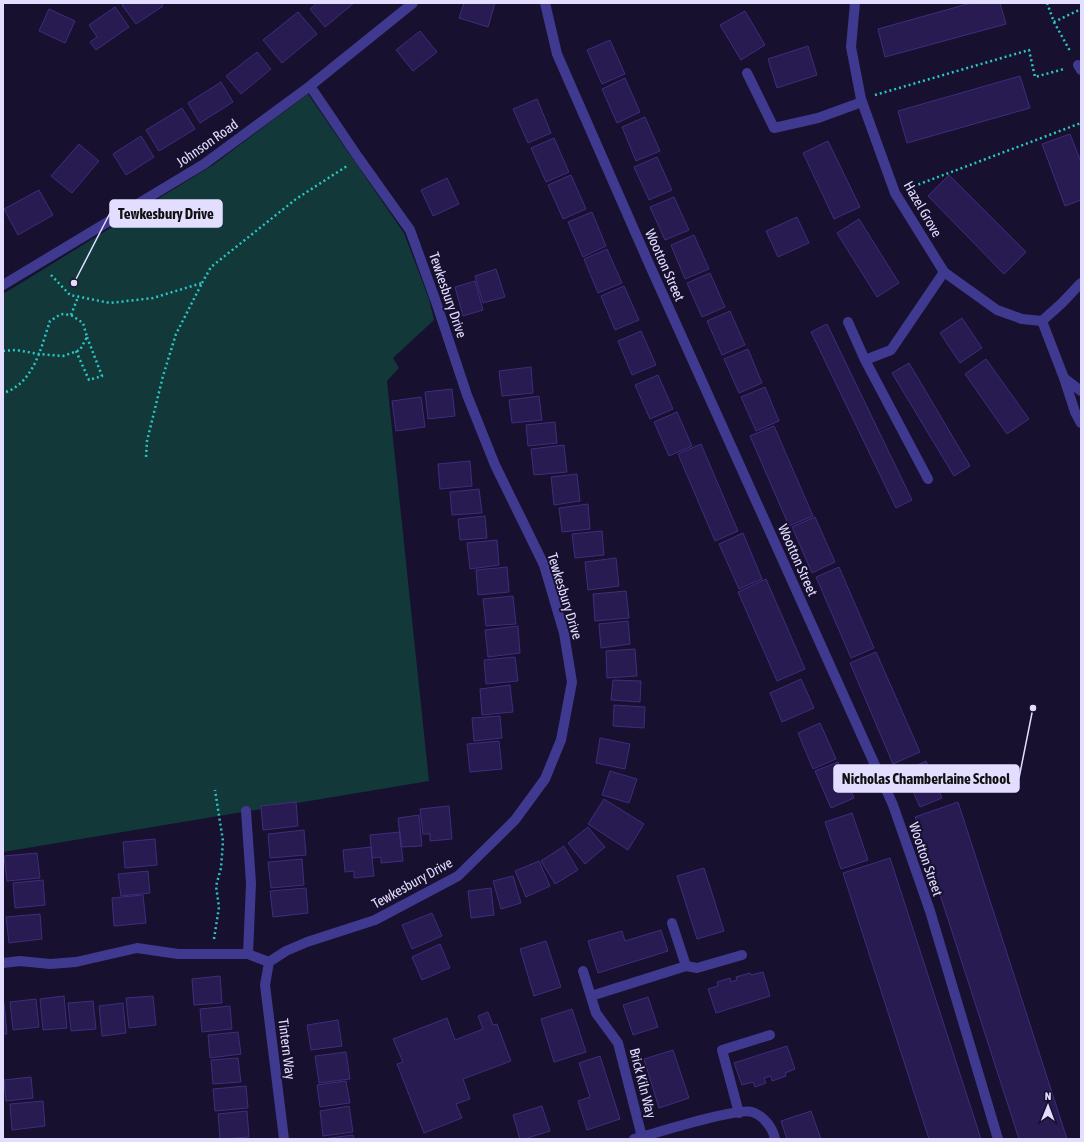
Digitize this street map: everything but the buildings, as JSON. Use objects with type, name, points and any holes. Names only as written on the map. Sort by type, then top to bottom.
[{"type":"street","name":"Johnson Road","points":[[3,285],[204,164],[310,86],[413,3]]},
{"type":"street","name":"Wootton Street","points":[[545,3],[557,54],[650,266],[893,805],[930,911],[998,1139]]},
{"type":"street","name":"Hazel Grove","points":[[855,3],[851,47],[862,100],[895,193],[944,272],[997,310],[1022,319],[1042,321]]},
{"type":"street","points":[[747,73],[774,128],[818,118],[862,100]]},
{"type":"street","name":"Tewkesbury Drive","points":[[269,962],[286,951],[307,942],[375,920],[458,876],[515,820],[545,779],[561,740],[572,682],[564,633],[544,565],[495,464],[469,402],[410,230],[310,86]]},
{"type":"street","points":[[865,360],[891,350],[944,272]]},
{"type":"street","points":[[1081,283],[1042,321],[1064,378],[1075,412],[1081,423]]},
{"type":"street","points":[[848,322],[865,360],[928,479]]},
{"type":"street","points":[[1064,378],[1081,391]]},
{"type":"street","points":[[246,811],[251,883],[248,954]]},
{"type":"street","points":[[672,923],[686,966]]},
{"type":"street","points":[[3,963],[20,961],[50,964],[76,962],[137,948],[178,954],[248,954],[269,962]]},
{"type":"street","points":[[591,996],[686,966],[697,968],[742,955]]},
{"type":"street","name":"Tintern Way","points":[[269,962],[265,985],[284,1139]]},
{"type":"street","name":"Brick Kiln Way","points":[[583,971],[596,1013],[618,1043],[638,1138]]},
{"type":"street","points":[[739,1112],[722,1050],[770,1035]]},
{"type":"street","points":[[638,1138],[731,1113],[751,1111],[763,1119],[774,1133],[775,1139]]},
{"type":"path","points":[[862,100],[1029,50],[1035,77],[1080,67],[1054,22],[1047,3]]},
{"type":"path","points":[[1054,22],[1081,9]]},
{"type":"path","points":[[895,193],[1081,123]]},
{"type":"path","points":[[146,458],[147,441],[163,376],[176,334],[211,267],[290,203],[358,157]]},
{"type":"path","points":[[39,263],[70,295],[110,303],[153,298],[202,283]]},
{"type":"path","points":[[71,315],[78,297]]},
{"type":"path","points":[[3,393],[13,390],[31,371],[39,354],[50,320],[60,314],[71,315],[83,323],[102,376],[89,380],[76,351]]},
{"type":"path","points":[[3,351],[16,350],[63,356],[80,350],[87,337]]},
{"type":"path","points":[[212,954],[219,907],[216,886],[221,868],[222,841],[215,790]]},
{"type":"green space","points":[[308,94],[404,233],[429,299],[434,320],[393,358],[399,368],[387,381],[429,781],[3,852],[3,294],[213,165]]},
{"type":"place","name":"Tewkesbury Drive","points":[[74,283]]},
{"type":"place","name":"Nicholas Chamberlaine School","points":[[1033,708]]}]
